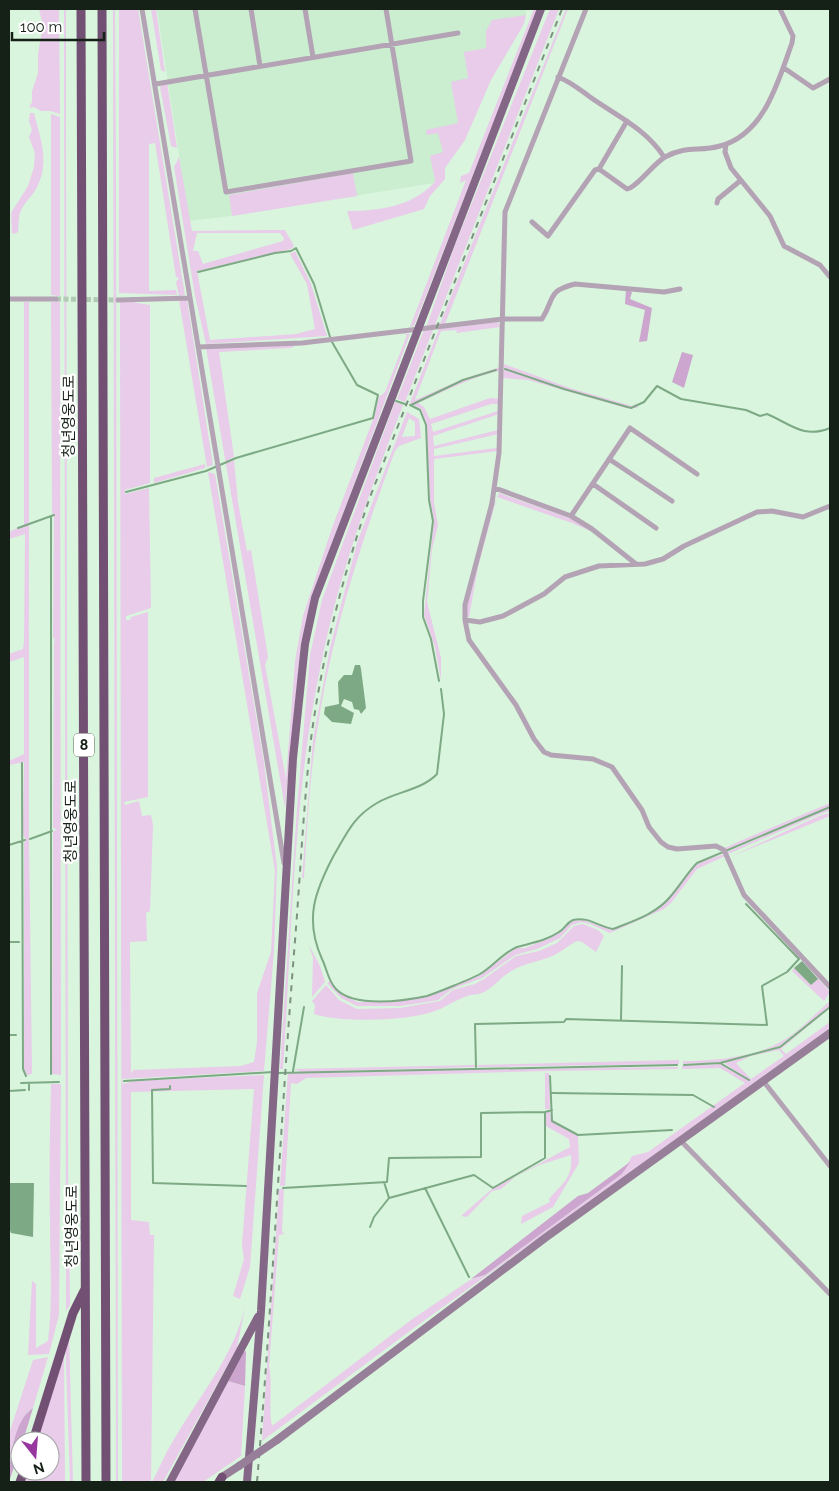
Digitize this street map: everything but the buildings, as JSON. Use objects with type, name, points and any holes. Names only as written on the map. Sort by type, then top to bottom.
[{"type":"highway","name":"청년영웅도로","points":[[81,9],[86,1482]]},
{"type":"highway","name":"8","points":[[102,9],[106,1482]]},
{"type":"highway","points":[[36,1431],[73,1313],[86,1286]]},
{"type":"main road","points":[[247,1482],[261,1311],[293,758],[309,621],[315,598],[541,9]]},
{"type":"main road","points":[[220,1480],[277,1440],[545,1238],[830,1033]]},
{"type":"main road","points":[[170,1482],[246,1343],[261,1311]]},
{"type":"street","points":[[142,9],[287,878]]},
{"type":"street","points":[[195,9],[226,192],[411,161],[386,9]]},
{"type":"street","points":[[251,9],[260,66]]},
{"type":"street","points":[[305,9],[313,58]]},
{"type":"street","points":[[586,9],[505,212],[500,436],[495,488],[469,587],[465,620],[469,640],[516,705],[534,739],[544,752],[551,755],[593,759],[612,767],[642,810],[648,826],[661,842],[668,847],[676,849],[716,846],[724,850],[747,899],[830,987]]},
{"type":"street","points":[[599,169],[627,189],[632,189],[648,169],[664,158],[690,148],[705,148],[726,144],[745,134],[754,125],[774,93],[784,68],[793,36],[780,9]]},
{"type":"street","points":[[156,84],[458,33]]},
{"type":"street","points":[[784,68],[812,88],[830,79]]},
{"type":"street","points":[[558,76],[572,82],[649,137],[664,158]]},
{"type":"street","points":[[532,222],[548,236],[590,175],[599,169],[627,121]]},
{"type":"street","points":[[726,144],[725,152],[730,168],[770,216],[784,246],[820,265],[830,277]]},
{"type":"street","points":[[717,204],[718,199],[740,181]]},
{"type":"street","points":[[198,347],[302,343],[503,319],[542,319],[553,293],[562,287],[575,284],[664,292],[680,289]]},
{"type":"street","points":[[118,300],[190,298]]},
{"type":"street","points":[[9,299],[56,299]]},
{"type":"street","points":[[571,516],[630,428],[697,474]]},
{"type":"street","points":[[609,459],[672,501]]},
{"type":"street","points":[[593,484],[656,528]]},
{"type":"street","points":[[495,488],[571,516],[592,529],[636,564]]},
{"type":"street","points":[[465,620],[480,622],[503,616],[544,594],[565,578],[581,571],[599,566],[636,564],[663,559],[684,546],[757,512],[772,511],[803,517],[830,506]]},
{"type":"street","points":[[764,1082],[830,1166]]},
{"type":"street","points":[[681,1141],[830,1294]]},
{"type":"shaded area","points":[[39,9],[59,9],[60,114],[41,111],[34,107],[29,108],[38,73],[38,54],[43,26]]},
{"type":"shaded area","points":[[64,9],[66,9],[68,1168],[70,1305],[66,1311]]},
{"type":"shaded area","points":[[113,9],[115,9],[116,188],[118,1482],[116,1482]]},
{"type":"shaded area","points":[[119,9],[138,9],[185,295],[179,296],[176,282],[179,278],[176,277],[155,143],[149,144],[149,291],[176,290],[177,295],[119,293]]},
{"type":"shaded area","points":[[151,9],[156,9],[165,72],[161,70]]},
{"type":"shaded area","points":[[525,9],[526,15],[470,113],[434,183],[189,221],[157,10]]},
{"type":"shaded area","points":[[534,9],[538,9],[414,326],[410,327],[466,180],[460,183],[461,176],[469,173]]},
{"type":"shaded area","points":[[550,9],[559,9],[435,325],[427,325],[455,245]]},
{"type":"shaded area","points":[[566,9],[568,9],[445,324],[440,324]]},
{"type":"shaded area","points":[[526,15],[524,24],[491,80],[465,140],[445,168],[445,179],[430,196],[424,209],[353,230],[347,211],[393,206],[415,198],[434,183],[430,156],[443,152],[438,133],[427,135],[426,130],[458,123],[451,82],[468,78],[464,52],[486,48],[486,31],[492,20]]},
{"type":"shaded area","points":[[167,82],[177,148],[171,146],[160,87]]},
{"type":"shaded area","points":[[30,113],[34,113],[41,140],[43,168],[37,187],[21,209],[18,232],[14,234],[12,233],[11,213],[28,186],[34,167],[35,153],[29,137],[32,130],[29,121]]},
{"type":"shaded area","points":[[51,114],[60,117],[60,296],[51,295]]},
{"type":"shaded area","points":[[179,157],[192,231],[285,230],[294,246],[291,249],[197,271],[210,340],[296,334],[315,329],[307,284],[290,254],[295,251],[311,284],[327,336],[206,344],[195,296],[174,167]],"holes":[[[197,233],[280,233],[284,238],[283,241],[203,264],[198,251],[193,251]]]},
{"type":"shaded area","points":[[353,173],[357,196],[232,216],[229,195]]},
{"type":"shaded area","points":[[626,289],[632,292],[630,299],[652,308],[647,341],[639,342],[645,310],[625,304]]},
{"type":"shaded area","points":[[120,300],[150,305],[150,483],[125,490],[125,494],[149,488],[151,608],[126,616],[126,620],[130,620],[131,617],[148,612],[148,797],[124,802],[125,805],[139,801],[142,816],[151,815],[153,825],[150,911],[146,913],[147,941],[130,942],[131,1074],[133,1070],[241,1066],[254,1062],[257,1042],[257,993],[271,952],[275,871],[208,472],[215,474],[264,763],[277,867],[274,951],[264,1071],[122,1079],[123,1084],[133,1081],[264,1075],[250,1267],[240,1299],[233,1296],[244,1259],[242,1245],[254,1089],[131,1092],[131,1220],[149,1222],[150,1235],[154,1235],[151,1482],[122,1482]]},
{"type":"shaded area","points":[[179,300],[187,300],[213,465],[207,467]]},
{"type":"shaded area","points":[[60,301],[61,1075],[52,1074],[53,832],[57,829],[53,828],[55,640],[53,637],[54,515],[52,513],[51,302]]},
{"type":"shaded area","points":[[24,302],[29,302],[29,838],[32,1074],[27,1075],[24,1069],[24,842],[26,841],[23,833],[24,762],[9,765],[9,761],[24,754],[24,657],[9,662],[9,654],[23,649],[24,642],[25,534],[9,539],[9,532],[24,525]]},
{"type":"shaded area","points":[[498,322],[500,327],[456,333],[457,330],[441,331],[415,400],[463,379],[500,367],[499,372],[468,381],[418,403],[424,407],[430,419],[490,398],[499,399],[498,404],[491,404],[431,424],[433,432],[498,411],[499,414],[433,436],[434,446],[498,430],[498,434],[434,449],[434,456],[497,448],[497,451],[434,459],[434,503],[438,525],[432,549],[427,602],[441,658],[441,680],[435,647],[424,615],[434,520],[430,499],[426,424],[421,409],[410,403],[439,329]]},
{"type":"shaded area","points":[[424,330],[433,330],[405,402],[397,399]]},
{"type":"shaded area","points":[[402,333],[410,334],[313,594],[301,643],[285,808],[206,348],[296,345],[291,348],[219,352],[234,457],[230,459],[231,462],[234,460],[238,502],[247,551],[251,550],[268,657],[265,665],[286,779],[295,661],[303,616],[332,528],[374,417],[379,397],[385,392],[407,335]]},
{"type":"shaded area","points":[[682,352],[693,355],[684,388],[672,382]]},
{"type":"shaded area","points":[[504,364],[570,388],[632,406],[636,404],[638,408],[626,408],[528,380],[503,378]]},
{"type":"shaded area","points":[[395,402],[403,405],[367,501],[346,565],[328,631],[312,714],[299,815],[283,1069],[280,1069],[297,808],[310,655],[322,600]]},
{"type":"shaded area","points":[[407,412],[419,419],[421,438],[399,446],[395,451],[358,557],[329,664],[314,755],[308,808],[304,878],[302,878],[313,740],[330,648],[357,543]],"holes":[[[409,418],[415,422],[415,436],[402,437]]]},
{"type":"shaded area","points":[[205,464],[205,468],[154,483],[154,478]]},
{"type":"shaded area","points":[[499,493],[572,519],[597,534],[572,523],[497,497]]},
{"type":"shaded area","points":[[497,498],[478,567],[469,617],[466,617],[466,605],[490,513]]},
{"type":"shaded area","points":[[355,665],[360,665],[366,708],[361,714],[359,710],[354,709],[352,702],[344,699],[341,706],[354,713],[351,724],[332,722],[324,714],[325,707],[339,704],[338,682],[344,675],[352,675]]},
{"type":"shaded area","points":[[830,803],[830,806],[726,850],[725,848],[740,841]]},
{"type":"shaded area","points":[[830,808],[830,811],[728,854],[727,852]]},
{"type":"shaded area","points":[[830,813],[830,816],[730,857],[821,815]]},
{"type":"shaded area","points":[[724,854],[725,856],[697,869],[671,903],[664,909],[610,933],[581,922],[572,925],[560,938],[537,949],[515,955],[482,978],[452,989],[438,1000],[400,1006],[357,1006],[341,998],[327,983],[330,981],[335,989],[357,1002],[384,1002],[428,996],[479,976],[516,948],[525,948],[550,938],[574,921],[583,920],[612,930],[642,918],[659,908],[687,874],[698,864]]},
{"type":"shaded area","points":[[583,924],[598,930],[604,936],[596,952],[582,942],[577,941],[551,957],[513,970],[480,994],[469,995],[432,1012],[373,1020],[340,1019],[314,1014],[315,1005],[312,1001],[326,985],[339,1000],[357,1009],[400,1008],[440,1001],[453,990],[475,984],[484,979],[516,956],[539,951],[557,943],[574,926]]},
{"type":"shaded area","points":[[309,945],[320,966],[325,982],[312,997],[313,958]]},
{"type":"shaded area","points":[[800,958],[830,992],[824,1001],[792,971],[794,968],[811,985],[817,979]]},
{"type":"shaded area","points":[[802,961],[818,979],[811,985],[794,968]]},
{"type":"shaded area","points":[[830,1001],[830,1006],[779,1046],[720,1062],[683,1064],[683,1061],[734,1057],[772,1046],[795,1032]]},
{"type":"shaded area","points":[[830,1008],[781,1049],[786,1054],[830,1022],[830,1028],[418,1325],[262,1441],[279,1189],[284,1189],[282,1231],[284,1234],[279,1235],[269,1366],[272,1426],[411,1320],[470,1280],[485,1275],[622,1174],[632,1156],[648,1152],[745,1083],[720,1068],[682,1069],[682,1066],[720,1064],[750,1081],[724,1063],[780,1048]],"holes":[[[779,1050],[784,1056],[751,1079],[736,1063],[751,1056]]]},
{"type":"shaded area","points":[[679,1060],[679,1064],[478,1067],[478,1065]]},
{"type":"shaded area","points":[[475,1065],[475,1067],[302,1072],[294,1069]]},
{"type":"shaded area","points":[[679,1067],[677,1069],[306,1078],[297,1084],[291,1083],[285,1186],[280,1186],[288,1072]]},
{"type":"shaded area","points":[[545,1073],[549,1073],[550,1109],[545,1109]]},
{"type":"shaded area","points":[[51,1084],[61,1084],[59,1315],[49,1354],[28,1355],[32,1281],[36,1284],[36,1348],[48,1341],[50,1326]]},
{"type":"shaded area","points":[[550,1111],[551,1121],[578,1136],[579,1163],[553,1207],[521,1224],[522,1216],[550,1202],[549,1199],[566,1180],[569,1175],[571,1155],[539,1165],[515,1177],[501,1189],[492,1191],[467,1217],[461,1216],[492,1189],[570,1147],[569,1139],[546,1126],[546,1112]]},
{"type":"shaded area","points":[[630,1162],[622,1174],[485,1275],[471,1279],[578,1196],[588,1193]]},
{"type":"shaded area","points":[[9,1183],[34,1183],[33,1237],[11,1233],[9,1228]]},
{"type":"shaded area","points":[[245,1307],[237,1348],[163,1482],[152,1482],[167,1451],[224,1360],[240,1326]]},
{"type":"shaded area","points":[[69,1333],[73,1482],[70,1482],[65,1337]]},
{"type":"shaded area","points":[[64,1350],[65,1482],[23,1482],[60,1481],[60,1431],[39,1431]]},
{"type":"shaded area","points":[[246,1351],[245,1386],[228,1381],[243,1352]]},
{"type":"shaded area","points":[[48,1357],[33,1408],[27,1412],[20,1431],[10,1431],[9,1459],[9,1434],[33,1360]]},
{"type":"shaded area","points":[[228,1381],[245,1386],[241,1456],[203,1482],[173,1482]]},
{"type":"shaded area","points":[[33,1408],[26,1431],[17,1431],[21,1421]]},
{"type":"waterway","points":[[198,272],[275,253],[291,251],[296,248],[314,284],[330,337]]},
{"type":"waterway","points":[[126,492],[206,471],[236,458],[373,418],[378,395],[357,385],[332,342]]},
{"type":"waterway","points":[[505,369],[564,389],[631,408],[644,402],[657,386],[681,399],[746,410],[760,416],[767,414],[790,426],[805,431],[821,431],[830,428]]},
{"type":"waterway","points":[[411,405],[463,380],[496,370]]},
{"type":"waterway","points":[[396,401],[405,404]]},
{"type":"waterway","points":[[410,405],[420,410],[426,425],[429,500],[433,521],[423,601],[423,617],[431,639],[439,681]]},
{"type":"waterway","points":[[18,528],[54,515]]},
{"type":"waterway","points":[[51,516],[51,1074]]},
{"type":"waterway","points":[[441,689],[444,714],[437,774],[424,784],[384,799],[362,814],[351,826],[334,855],[317,893],[313,918],[314,931],[329,979],[336,989],[344,995],[355,999],[393,1001],[427,996],[480,974],[512,949],[549,938],[561,931],[573,920],[584,919],[613,929],[628,923],[644,916],[664,903],[697,863],[830,807]]},
{"type":"waterway","points":[[22,763],[23,1069],[26,1076]]},
{"type":"waterway","points":[[30,839],[52,831]]},
{"type":"waterway","points":[[9,845],[25,840]]},
{"type":"waterway","points":[[476,1067],[475,1024],[564,1022],[566,1019],[767,1025],[762,986],[787,972],[799,959],[746,904]]},
{"type":"waterway","points":[[9,942],[19,942]]},
{"type":"waterway","points":[[621,1019],[622,966]]},
{"type":"waterway","points":[[293,1071],[304,1007]]},
{"type":"waterway","points":[[720,1063],[780,1047],[830,1007]]},
{"type":"waterway","points":[[9,1035],[16,1035]]},
{"type":"waterway","points":[[684,1065],[720,1063],[749,1080]]},
{"type":"waterway","points":[[278,1073],[677,1065]]},
{"type":"waterway","points":[[124,1081],[273,1072]]},
{"type":"waterway","points":[[550,1076],[552,1121],[578,1135],[672,1130]]},
{"type":"waterway","points":[[21,1083],[59,1082]]},
{"type":"waterway","points":[[29,1083],[29,1090]]},
{"type":"waterway","points":[[170,1086],[170,1089],[152,1090],[153,1183],[246,1186]]},
{"type":"waterway","points":[[9,1091],[25,1090]]},
{"type":"waterway","points":[[552,1093],[693,1095],[714,1107]]},
{"type":"waterway","points":[[283,1188],[387,1182],[389,1158],[481,1157],[481,1113],[545,1112],[552,1110]]},
{"type":"waterway","points":[[384,1182],[389,1198],[474,1175],[493,1188],[545,1158],[545,1112]]},
{"type":"waterway","points":[[425,1188],[469,1277]]},
{"type":"waterway","points":[[370,1227],[374,1217],[389,1198]]},
{"type":"tunnel","points":[[56,299],[118,300]]},
{"type":"railway","points":[[257,1482],[306,792],[311,739],[327,647],[342,586],[370,497],[562,9]]}]
